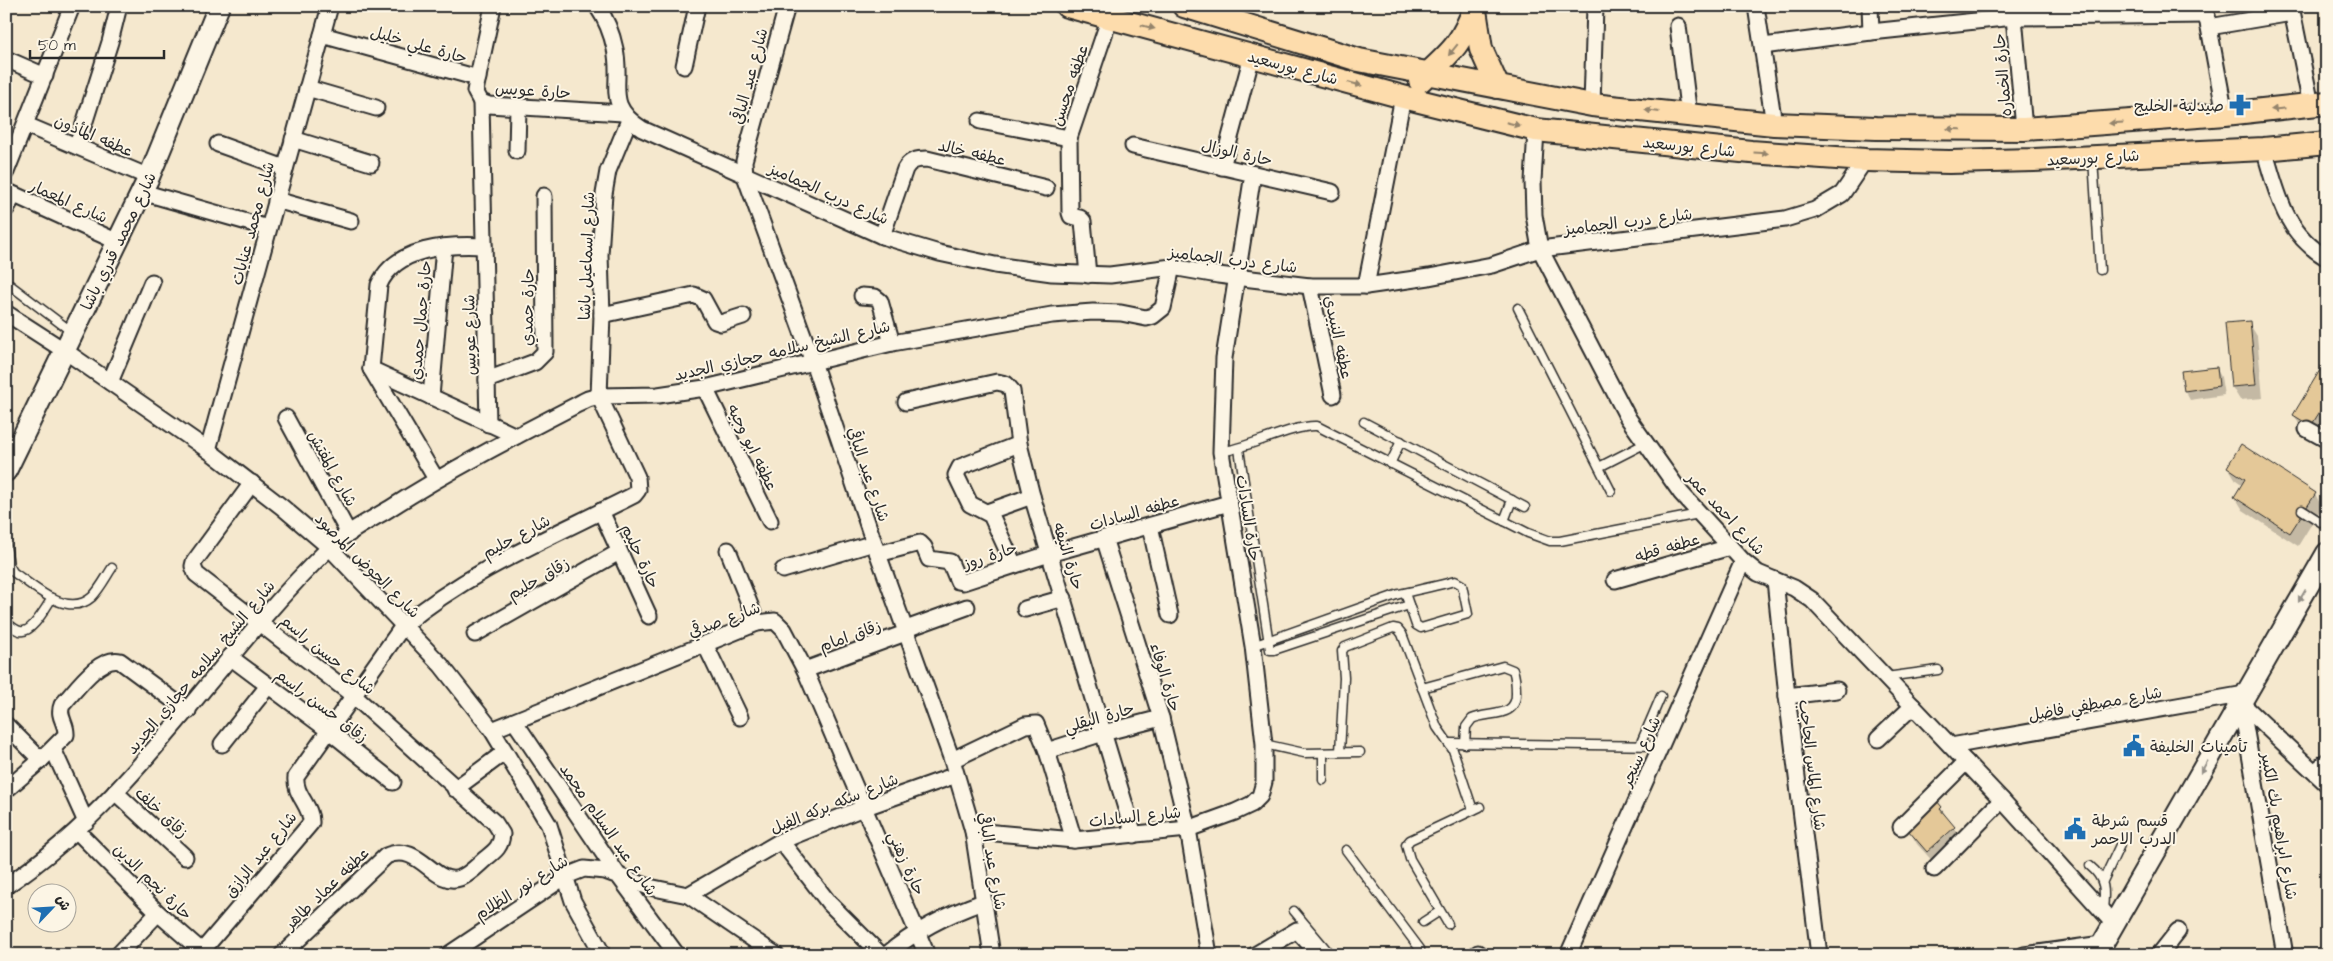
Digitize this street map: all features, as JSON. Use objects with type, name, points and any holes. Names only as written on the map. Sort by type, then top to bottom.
[{"type":"main road","name":"شارع بورسعيد","points":[[1067,6],[1403,97],[1536,130],[1751,152],[1865,160],[1958,162],[2264,149],[2327,143]]},
{"type":"main road","name":"شارع بورسعيد","points":[[1184,6],[1342,55],[1428,73],[1592,104],[1774,124],[1876,128],[2024,129],[2224,114],[2319,104]]},
{"type":"main road","points":[[1403,97],[1444,60],[1458,44],[1468,26],[1475,6]]},
{"type":"main road","points":[[1475,6],[1481,49],[1498,87]]},
{"type":"street","points":[[6,172],[72,6]]},
{"type":"street","points":[[77,146],[110,42],[119,6]]},
{"type":"street","name":"شارع محمد قدري باشا","points":[[6,471],[145,184],[219,6]]},
{"type":"street","name":"شارع محمد عنايات","points":[[208,450],[330,6]]},
{"type":"street","name":"حارة عويس","points":[[493,6],[474,92],[481,102],[489,105],[626,117]]},
{"type":"street","points":[[597,6],[605,17],[615,50],[617,97],[626,117]]},
{"type":"street","points":[[684,66],[697,6]]},
{"type":"street","name":"شارع عبد الباقي","points":[[787,6],[744,161],[745,176],[813,362],[876,549],[907,630],[952,760],[973,831],[992,955]]},
{"type":"street","points":[[1592,104],[1595,6]]},
{"type":"street","points":[[1756,6],[1774,124]]},
{"type":"street","points":[[1870,6],[1871,32]]},
{"type":"street","points":[[1763,46],[2010,14],[2103,12],[2207,16],[2292,10],[2319,104]]},
{"type":"street","name":"حارة الخماره","points":[[2010,14],[2024,129]]},
{"type":"street","points":[[2207,16],[2224,114]]},
{"type":"street","name":"عطفه محسن","points":[[1088,275],[1083,221],[1080,218],[1070,216],[1069,138],[1110,17]]},
{"type":"street","points":[[1678,26],[1689,116]]},
{"type":"street","name":"حارة علي خليل","points":[[322,35],[478,78]]},
{"type":"street","points":[[1222,167],[1252,56]]},
{"type":"street","points":[[6,59],[45,76]]},
{"type":"street","points":[[308,88],[376,108]]},
{"type":"street","points":[[1366,286],[1403,97]]},
{"type":"street","name":"شارع عويس","points":[[481,102],[488,424]]},
{"type":"street","points":[[517,151],[518,107]]},
{"type":"street","name":"شارع درب الجماميز","points":[[626,117],[642,129],[882,236],[939,253],[995,265],[1052,273],[1110,275],[1172,267],[1310,286],[1366,286],[1492,265],[1540,249],[1785,219],[1815,210],[1842,194],[1865,160]]},
{"type":"street","name":"شارع اسماعيل باشا","points":[[599,396],[602,315],[600,255],[604,194],[608,171],[626,117]]},
{"type":"street","points":[[980,120],[1069,138]]},
{"type":"street","name":"عطفه المأذون","points":[[26,125],[77,146],[145,184],[268,228]]},
{"type":"street","name":"شارع احمد عمر","points":[[1536,130],[1533,181],[1534,216],[1540,249],[1628,418],[1681,493],[1743,561],[1758,573],[1794,588],[1812,600],[2002,800],[2108,918]]},
{"type":"street","points":[[293,139],[371,164]]},
{"type":"street","points":[[218,144],[285,168]]},
{"type":"street","name":"حارة الوزال","points":[[1133,146],[1332,192]]},
{"type":"street","points":[[2264,149],[2285,216],[2300,236],[2317,252],[2327,258]]},
{"type":"street","name":"عطفه خالد","points":[[882,236],[905,169],[908,164],[917,159],[927,159],[1046,188]]},
{"type":"street","name":"حارة السادات","points":[[1253,174],[1224,358],[1221,452],[1252,646],[1264,744],[1264,764]]},
{"type":"street","points":[[6,210],[10,193]]},
{"type":"street","name":"شارع المعمار","points":[[10,193],[118,242]]},
{"type":"street","name":"حارة حمدي","points":[[487,380],[535,362],[545,352],[544,196]]},
{"type":"street","points":[[276,200],[351,221]]},
{"type":"street","points":[[436,479],[371,369],[379,285],[384,274],[392,265],[403,260],[444,247],[484,246]]},
{"type":"street","name":"حارة جمال حمدي","points":[[432,397],[444,247]]},
{"type":"street","name":"شارع الشيخ سلامه حجازي الجديد","points":[[9,879],[81,826],[115,792],[188,711],[258,621],[329,548],[436,479],[516,436],[588,399],[599,396],[658,395],[706,388],[892,343],[1052,315],[1093,312],[1121,313],[1146,318],[1153,316],[1164,308],[1172,267]]},
{"type":"street","points":[[110,382],[152,282]]},
{"type":"street","name":"عطفه النبيدي","points":[[1310,286],[1333,394]]},
{"type":"street","points":[[602,315],[694,295],[703,299],[715,322],[721,323],[743,316]]},
{"type":"street","points":[[862,296],[875,297],[880,301],[892,343]]},
{"type":"street","name":"شارع الحوض المرصود","points":[[6,313],[69,342],[110,382],[252,483],[329,548],[441,666],[492,730],[549,825],[566,876],[572,902],[603,955]]},
{"type":"street","points":[[371,369],[516,436]]},
{"type":"street","name":"حارة النيفه","points":[[906,402],[1002,382],[1012,391],[1019,444],[1032,496],[1134,835]]},
{"type":"street","name":"عطفه ابو وجيه","points":[[706,388],[770,521]]},
{"type":"street","name":"شارع حليم","points":[[403,626],[426,607],[456,588],[634,494],[638,490],[637,477],[599,396]]},
{"type":"street","name":"شارع المفتش","points":[[286,418],[349,534]]},
{"type":"street","points":[[2307,429],[2327,440]]},
{"type":"street","points":[[1014,565],[994,519],[987,512],[970,504],[956,478],[956,472],[960,467],[1019,444]]},
{"type":"street","name":"شارع حسن راسم","points":[[252,483],[194,562],[193,566],[196,574],[354,696],[499,828],[502,841],[499,848]]},
{"type":"street","points":[[987,512],[1032,496]]},
{"type":"street","name":"عطفه السادات","points":[[1049,554],[1229,503]]},
{"type":"street","name":"حارة حليم","points":[[600,511],[649,616]]},
{"type":"street","points":[[1150,526],[1170,614]]},
{"type":"street","name":"حارة الوفاء","points":[[1104,538],[1161,718],[1188,829],[1209,955]]},
{"type":"street","name":"حارة روز","points":[[876,549],[920,542],[929,559],[950,562],[958,580],[962,582],[1049,554]]},
{"type":"street","name":"عطفه قطه","points":[[1615,580],[1730,547]]},
{"type":"street","points":[[783,570],[876,549]]},
{"type":"street","points":[[728,550],[757,623]]},
{"type":"street","name":"زقاق حليم","points":[[475,634],[619,552]]},
{"type":"street","points":[[2024,955],[2099,949],[2108,918],[2243,699],[2327,553]]},
{"type":"street","name":"شارع سنجر","points":[[1568,955],[1743,561]]},
{"type":"street","name":"شارع الماس الحاجب","points":[[1775,580],[1787,696],[1819,955]]},
{"type":"street","points":[[1025,609],[1064,598]]},
{"type":"street","name":"زقاق امام","points":[[805,670],[967,607]]},
{"type":"street","name":"شارع صدقي","points":[[492,730],[767,620],[780,624],[805,670],[863,808]]},
{"type":"street","name":"شارع عبد الرازق","points":[[204,953],[311,823],[311,816],[295,785],[296,777],[403,626]]},
{"type":"street","points":[[705,644],[740,717]]},
{"type":"street","name":"زقاق حسن راسم","points":[[230,657],[328,730],[393,782]]},
{"type":"street","points":[[6,790],[53,749],[66,735],[65,725],[60,713],[62,705],[103,662],[120,661],[188,711]]},
{"type":"street","points":[[222,744],[268,686]]},
{"type":"street","points":[[1787,696],[1837,690]]},
{"type":"street","points":[[2243,699],[2327,784]]},
{"type":"street","name":"شارع مصطفي فاضل","points":[[1951,746],[2243,699]]},
{"type":"street","name":"شارع ابراهيم بك الكبير","points":[[2243,699],[2285,955]]},
{"type":"street","points":[[1878,739],[1913,706]]},
{"type":"street","name":"حارة البقلي","points":[[1047,751],[1103,733],[1161,718]]},
{"type":"street","name":"شارع عبد السلام محمد","points":[[515,722],[618,875],[677,955]]},
{"type":"street","points":[[952,760],[1031,723],[1036,724],[1047,751],[1074,840]]},
{"type":"street","points":[[6,725],[41,760]]},
{"type":"street","points":[[53,749],[81,826]]},
{"type":"street","points":[[455,789],[505,752]]},
{"type":"street","points":[[2315,772],[2327,761]]},
{"type":"street","points":[[1901,828],[1966,762]]},
{"type":"street","name":"شارع السادات","points":[[973,831],[1074,840],[1188,829],[1252,804],[1260,796],[1264,782],[1264,764]]},
{"type":"street","name":"شارع سكه بركه الفيل","points":[[688,895],[781,841],[863,808],[956,776]]},
{"type":"street","name":"زقاق خلف","points":[[115,792],[185,857]]},
{"type":"street","points":[[1934,869],[2002,800]]},
{"type":"street","name":"حارة زهني","points":[[863,808],[927,955]]},
{"type":"street","name":"حارة نجم الدين","points":[[81,826],[158,913],[204,953]]},
{"type":"street","points":[[781,841],[829,903],[880,955]]},
{"type":"street","name":"عطفه عماد طاهر","points":[[282,955],[386,856],[402,852],[410,854],[441,875],[454,879],[467,874],[499,848]]},
{"type":"street","name":"شارع نور الظلام","points":[[448,955],[566,876],[584,869],[618,875]]},
{"type":"street","points":[[618,875],[649,886],[688,895],[776,955]]},
{"type":"street","points":[[886,955],[918,932],[943,918],[983,902]]},
{"type":"street","points":[[118,955],[158,913]]},
{"type":"street","points":[[1256,955],[1300,926],[1319,955]]},
{"type":"street","points":[[2159,955],[2178,931]]},
{"type":"lane","points":[[2093,156],[2100,270]]},
{"type":"lane","points":[[6,282],[69,342]]},
{"type":"lane","points":[[1518,308],[1611,491]]},
{"type":"lane","points":[[1364,422],[1525,507]]},
{"type":"lane","points":[[1221,452],[1239,449],[1305,427],[1317,426],[1539,538],[1560,541],[1699,514]]},
{"type":"lane","points":[[1390,464],[1401,442]]},
{"type":"lane","points":[[1599,467],[1646,443]]},
{"type":"lane","points":[[1239,449],[1269,648],[1274,650],[1409,604]]},
{"type":"lane","points":[[1504,521],[1512,500]]},
{"type":"lane","points":[[2302,510],[2327,526]]},
{"type":"lane","points":[[6,545],[9,565],[13,572],[60,603],[71,605],[83,603],[92,596],[112,568]]},
{"type":"lane","points":[[1252,646],[1405,593],[1458,582],[1462,585],[1469,612],[1466,616],[1421,628],[1416,625],[1405,593]]},
{"type":"lane","points":[[6,622],[19,631],[25,632],[32,627],[52,598]]},
{"type":"lane","points":[[1340,752],[1344,678],[1341,655],[1345,647],[1393,628],[1398,629],[1402,634],[1437,728],[1450,743],[1477,808],[1410,840],[1406,845],[1410,859],[1448,924]]},
{"type":"lane","points":[[1422,688],[1503,666],[1513,670],[1516,676],[1517,702],[1504,712],[1472,719],[1466,727],[1465,744]]},
{"type":"lane","points":[[1886,677],[1938,670]]},
{"type":"lane","points":[[1640,745],[1661,696]]},
{"type":"lane","points":[[1450,743],[1661,746]]},
{"type":"lane","points":[[1264,744],[1304,753],[1360,752]]},
{"type":"lane","points":[[1323,753],[1324,780]]},
{"type":"lane","points":[[2103,881],[2120,846]]},
{"type":"lane","points":[[1346,850],[1420,949],[1420,955]]},
{"type":"lane","points":[[2090,866],[2099,873],[2103,881],[2108,918]]},
{"type":"lane","points":[[1294,912],[1300,926],[1331,955]]},
{"type":"lane","points":[[1423,922],[1440,912]]},
{"type":"building","points":[[2250,321],[2256,385],[2231,387],[2225,323]]},
{"type":"building","points":[[2217,367],[2219,386],[2184,391],[2181,371]]},
{"type":"building","points":[[2320,370],[2327,374],[2327,400],[2311,426],[2293,415]]},
{"type":"building","points":[[2241,444],[2316,493],[2290,533],[2234,497],[2245,479],[2227,467]]},
{"type":"building","points":[[1931,794],[1942,807],[1940,809],[1955,827],[1927,852],[1908,830],[1918,821],[1910,812]]},
{"type":"place","name":"صيدلية الخليج","points":[[2240,105]]},
{"type":"place","name":"تأمينات الخليفة","points":[[2134,746]]},
{"type":"place","name":"قسم شرطة الدرب الاحمر","points":[[2075,829]]}]
